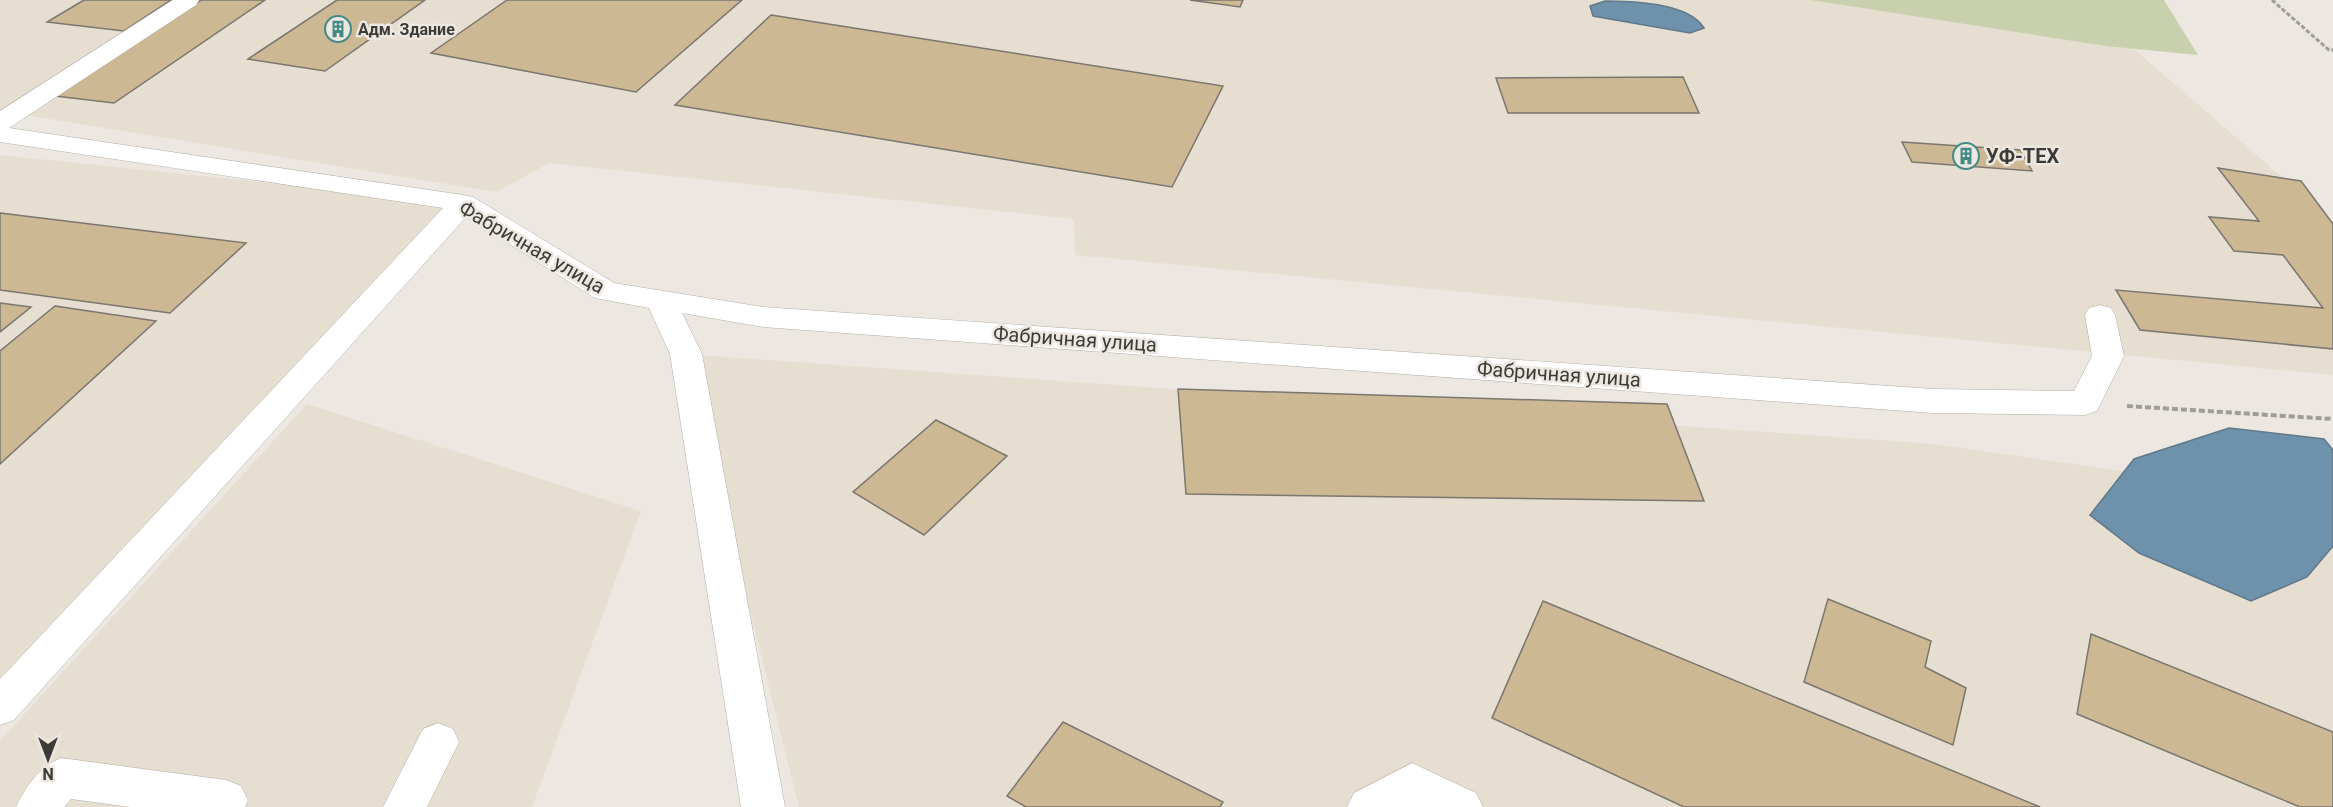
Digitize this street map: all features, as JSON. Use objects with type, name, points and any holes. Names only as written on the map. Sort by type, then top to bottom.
[{"type":"lane","points":[[0,122],[188,0]]},
{"type":"lane","name":"Фабричная улица","points":[[0,134],[463,203],[606,291],[787,318],[1933,401],[2085,403]]},
{"type":"lane","points":[[0,707],[463,203]]},
{"type":"lane","points":[[660,300],[686,354],[763,807]]},
{"type":"lane","points":[[2085,403],[2108,356],[2100,315]]},
{"type":"lane","points":[[405,807],[438,742]]},
{"type":"lane","points":[[38,807],[61,778],[226,800],[221,807]]},
{"type":"lane","points":[[1369,807],[1412,783],[1461,807]]},
{"type":"path","points":[[2272,0],[2329,50],[2333,50]]},
{"type":"path","points":[[2085,403],[2333,419]]},
{"type":"shaded area","points":[[0,0],[1839,0],[2127,43],[2283,178],[2333,239],[2333,375],[1075,255],[1074,219],[549,163],[496,192],[0,111]]},
{"type":"shaded area","points":[[0,155],[463,203],[0,692]]},
{"type":"shaded area","points":[[686,354],[1934,444],[2333,501],[2333,807],[799,807]]},
{"type":"shaded area","points":[[307,404],[641,511],[532,807],[0,807],[0,741]]},
{"type":"green space","points":[[1811,0],[2164,0],[2198,55],[2106,46]]},
{"type":"water","points":[[1605,1],[1644,3],[1673,8],[1697,20],[1704,28],[1690,33],[1593,16],[1590,6]]},
{"type":"water","points":[[2229,428],[2324,439],[2333,450],[2333,546],[2307,577],[2251,601],[2139,553],[2090,515],[2134,459]]},
{"type":"building","points":[[84,0],[171,0],[124,31],[47,22]]},
{"type":"building","points":[[201,0],[265,0],[114,103],[55,96]]},
{"type":"building","name":"Адм. Здание","points":[[337,0],[425,0],[325,71],[248,59]]},
{"type":"building","points":[[507,0],[742,0],[636,92],[431,53]]},
{"type":"building","points":[[1190,0],[1243,0],[1240,7]]},
{"type":"building","points":[[771,15],[1223,86],[1172,187],[675,105]]},
{"type":"building","points":[[1683,77],[1699,113],[1508,113],[1496,78]]},
{"type":"building","name":"УФ-ТЕХ","points":[[1902,142],[2020,150],[2032,171],[1912,162]]},
{"type":"building","points":[[2218,168],[2301,181],[2333,224],[2333,349],[2140,330],[2116,290],[2323,308],[2283,255],[2234,251],[2209,217],[2259,221]]},
{"type":"building","points":[[0,213],[246,243],[170,313],[0,290]]},
{"type":"building","points":[[0,303],[31,307],[0,332]]},
{"type":"building","points":[[55,306],[156,321],[0,464],[0,351]]},
{"type":"building","points":[[1178,389],[1667,404],[1704,501],[1186,494]]},
{"type":"building","points":[[936,420],[1007,456],[924,535],[853,492]]},
{"type":"building","points":[[1828,599],[1931,641],[1925,667],[1966,688],[1953,745],[1804,682]]},
{"type":"building","points":[[1543,601],[2040,807],[1684,807],[1492,718]]},
{"type":"building","points":[[2091,634],[2333,732],[2333,807],[2300,807],[2077,714]]},
{"type":"building","points":[[1063,722],[1223,802],[1220,807],[1026,807],[1007,796]]},
{"type":"place","name":"Адм. Здание","points":[[338,29]]},
{"type":"place","name":"УФ-ТЕХ","points":[[1966,156]]}]
